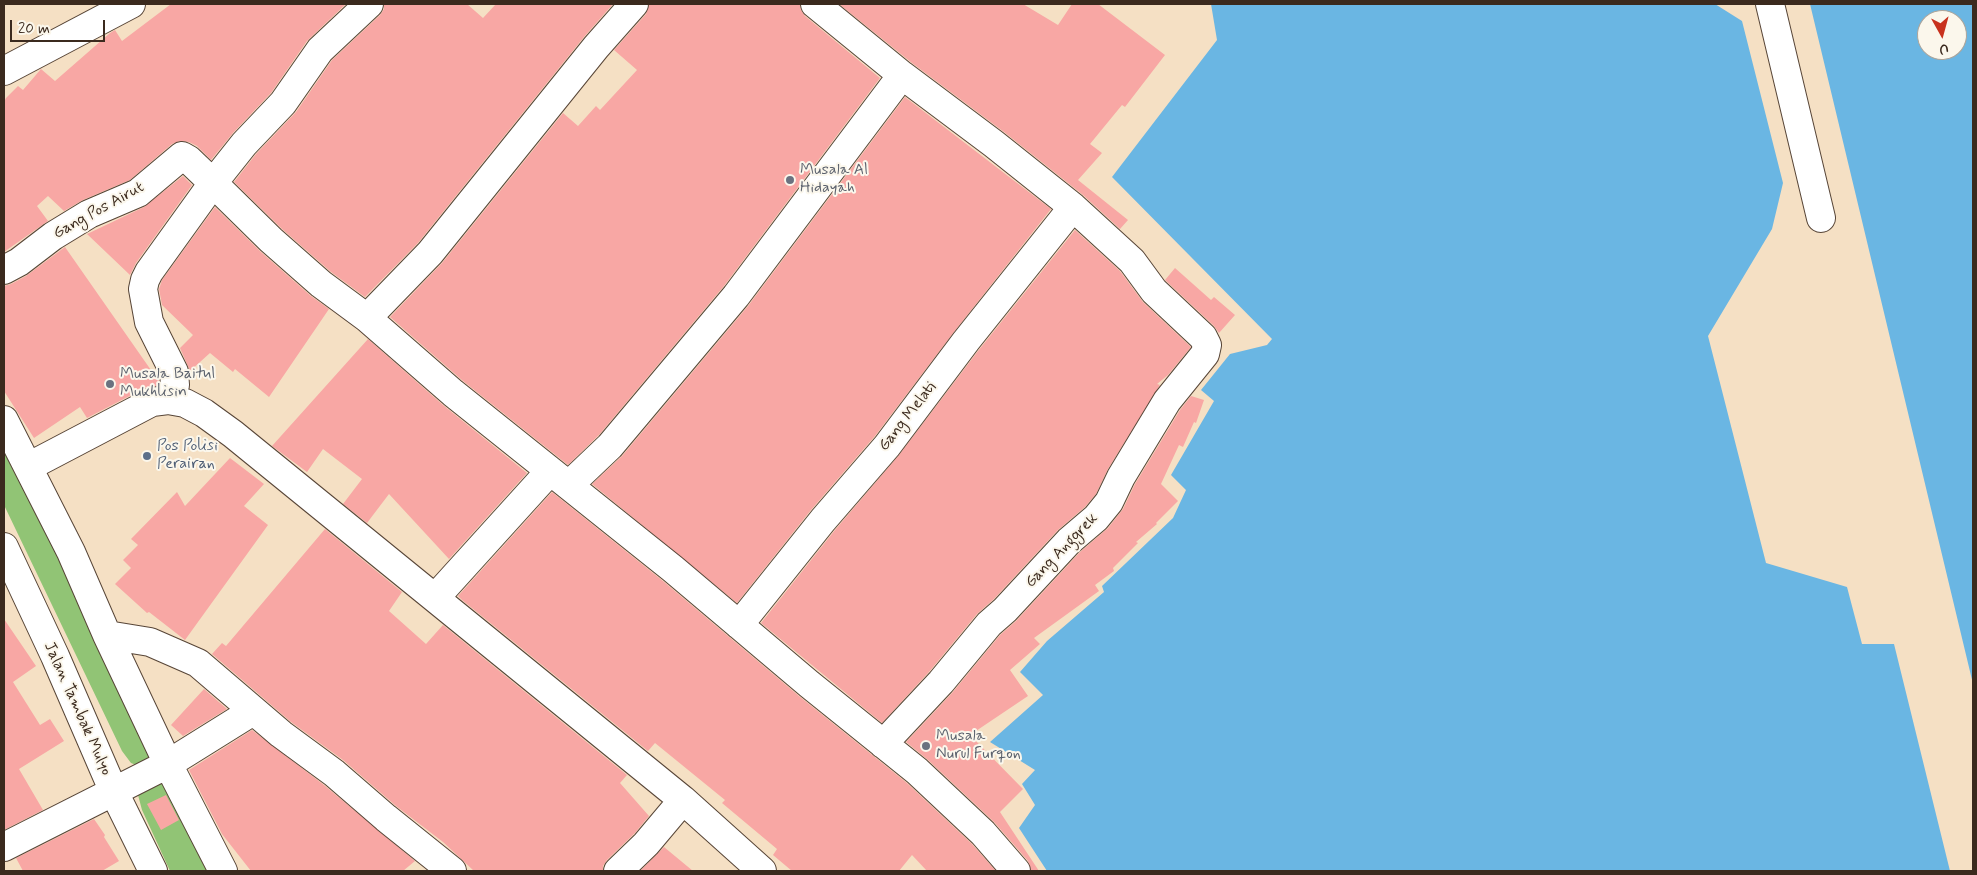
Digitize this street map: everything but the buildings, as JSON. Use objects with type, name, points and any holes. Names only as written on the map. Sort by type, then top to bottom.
[{"type":"street","points":[[4,71],[131,4]]},
{"type":"street","points":[[168,400],[175,385],[174,372],[149,322],[143,289],[149,272],[213,183],[244,144],[283,103],[320,50],[370,4]]},
{"type":"street","points":[[367,318],[430,253],[596,47],[634,4]]},
{"type":"street","points":[[815,4],[902,75],[994,144],[1073,207]]},
{"type":"street","points":[[1770,4],[1822,218]]},
{"type":"street","points":[[435,598],[559,478],[610,446],[736,296],[902,75]]},
{"type":"street","name":"Gang Pos Airut","points":[[4,270],[19,262],[53,236],[89,214],[138,193],[182,156],[189,160],[213,183]]},
{"type":"street","points":[[213,183],[271,240],[321,284],[367,318],[453,393],[917,771],[983,833],[1016,871]]},
{"type":"street","name":"Gang Anggrek","points":[[883,744],[941,682],[989,624],[1005,610],[1069,541],[1096,518],[1109,502],[1121,477],[1167,401],[1205,354],[1206,344],[1204,336],[1154,291],[1132,261],[1073,207]]},
{"type":"street","name":"Gang Melati","points":[[739,625],[823,520],[887,446],[966,341],[1073,207]]},
{"type":"street","points":[[28,467],[152,402],[168,400],[185,403],[233,434],[683,800],[762,871]]},
{"type":"street","points":[[4,420],[71,552],[107,635],[168,764],[223,871]]},
{"type":"street","name":"Jalan Tambak Mulyo","points":[[4,546],[55,656],[113,790],[153,871]]},
{"type":"street","points":[[107,635],[150,642],[198,663],[281,734],[334,773],[452,871]]},
{"type":"street","points":[[4,847],[113,790],[168,764],[253,711]]},
{"type":"street","points":[[618,871],[646,844],[683,800]]},
{"type":"green space","points":[[12,454],[156,753],[141,767],[131,763],[122,751],[4,505],[4,455]]},
{"type":"green space","points":[[161,774],[215,871],[170,871],[142,810],[138,795],[146,782]]},
{"type":"water","points":[[1211,4],[1715,4],[1742,21],[1783,183],[1772,229],[1708,336],[1766,563],[1847,587],[1862,644],[1894,644],[1950,871],[1047,871],[1019,828],[1035,805],[1022,784],[1035,770],[990,742],[1043,695],[1020,672],[1047,641],[1104,592],[1102,586],[1173,518],[1186,490],[1171,475],[1214,401],[1201,390],[1230,354],[1267,345],[1272,339],[1112,177],[1217,40]]},
{"type":"water","points":[[1810,4],[1973,4],[1973,684]]},
{"type":"place","name":"Musala Al Hidayah","points":[[790,180]]},
{"type":"place","name":"Musala Baitul Mukhlisin","points":[[110,384]]},
{"type":"place","name":"Pos Polisi Perairan","points":[[147,456]]},
{"type":"place","name":"Musala Nurul Furqon","points":[[926,746]]}]
